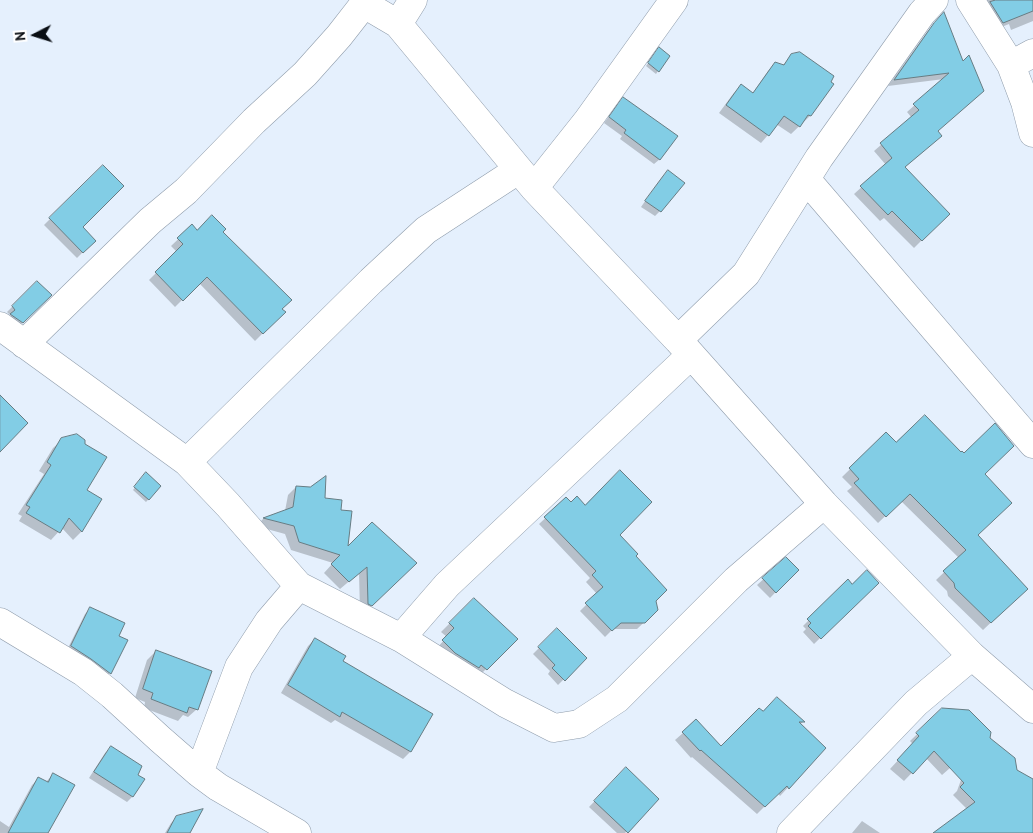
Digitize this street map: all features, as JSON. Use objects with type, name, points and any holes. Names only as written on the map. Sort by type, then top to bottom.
[{"type":"street","points":[[398,24],[413,0]]},
{"type":"street","points":[[187,462],[371,281],[426,230],[526,179],[588,120],[674,0]]},
{"type":"street","points":[[401,638],[447,585],[684,347],[746,274],[819,158],[922,13],[934,0]]},
{"type":"street","points":[[970,0],[1022,59],[1025,102],[1033,134]]},
{"type":"street","points":[[24,344],[150,222],[186,191],[254,121],[305,74],[338,36],[362,2],[398,24],[526,179],[684,347],[824,504],[972,656],[1033,710]]},
{"type":"street","points":[[806,179],[1033,444]]},
{"type":"street","points":[[0,326],[187,462],[228,504],[299,586],[401,638],[505,703],[554,728],[579,724],[617,699],[736,580],[824,504]]},
{"type":"street","points":[[199,773],[239,667],[269,621],[299,586]]},
{"type":"street","points":[[0,622],[83,672],[112,695],[199,773],[297,833]]},
{"type":"street","points":[[791,833],[916,703],[972,656]]},
{"type":"building","points":[[996,0],[1033,0],[1033,11],[1003,23],[990,2]]},
{"type":"building","points":[[944,12],[963,61],[969,55],[984,91],[938,131],[942,136],[905,167],[950,214],[922,241],[892,211],[888,215],[860,186],[892,158],[880,143],[919,110],[913,104],[949,73],[894,80],[934,23]]},
{"type":"building","points":[[659,47],[670,56],[659,72],[648,63]]},
{"type":"building","points":[[800,52],[834,76],[831,82],[834,84],[811,116],[808,115],[800,127],[784,116],[769,136],[726,105],[741,84],[753,93],[775,62],[784,65],[791,54]]},
{"type":"building","points":[[623,97],[678,136],[660,160],[624,133],[626,130],[609,117]]},
{"type":"building","points":[[103,165],[124,186],[83,227],[96,241],[83,253],[49,218]]},
{"type":"building","points":[[668,170],[685,183],[661,212],[645,201]]},
{"type":"building","points":[[212,215],[226,229],[223,232],[292,300],[282,309],[286,312],[263,334],[207,277],[183,301],[155,272],[183,244],[177,238],[192,224],[197,230]]},
{"type":"building","points":[[37,281],[52,295],[23,323],[10,314],[15,310],[12,306]]},
{"type":"building","points":[[0,395],[28,423],[0,452]]},
{"type":"building","points":[[925,415],[961,452],[964,453],[995,423],[1014,446],[985,474],[1012,503],[978,535],[1028,589],[991,623],[955,588],[954,583],[943,571],[966,550],[910,494],[886,517],[854,483],[859,479],[849,468],[886,432],[896,442]]},
{"type":"building","points":[[77,434],[85,440],[85,444],[107,457],[87,490],[102,499],[82,532],[69,518],[60,533],[26,513],[30,507],[26,505],[51,465],[47,462],[61,438]]},
{"type":"building","points":[[620,470],[652,502],[620,535],[667,590],[656,601],[658,610],[645,623],[621,623],[612,631],[585,603],[603,587],[592,575],[596,571],[544,517],[566,497],[571,502],[577,496],[585,505]]},
{"type":"building","points":[[146,472],[161,486],[149,500],[134,487]]},
{"type":"building","points":[[326,476],[325,498],[342,500],[341,510],[352,511],[348,546],[372,522],[417,563],[372,606],[368,604],[367,567],[349,582],[331,564],[340,555],[299,542],[294,526],[263,518],[293,507],[296,486],[310,487]]},
{"type":"building","points":[[786,557],[799,570],[776,593],[762,578]]},
{"type":"building","points":[[867,570],[879,583],[821,639],[808,626],[811,623],[807,619],[848,579],[852,584]]},
{"type":"building","points":[[474,598],[518,639],[487,670],[481,665],[479,668],[455,653],[442,640],[454,628],[449,623]]},
{"type":"building","points":[[90,607],[125,623],[119,636],[128,640],[111,674],[71,646]]},
{"type":"building","points":[[557,628],[587,658],[565,681],[552,668],[555,665],[538,647]]},
{"type":"building","points":[[315,638],[346,656],[343,661],[433,714],[411,752],[342,712],[340,717],[288,685]]},
{"type":"building","points":[[156,650],[212,671],[198,710],[189,707],[187,713],[151,699],[153,693],[143,689]]},
{"type":"building","points":[[777,697],[805,722],[799,722],[826,748],[789,789],[787,786],[765,807],[700,751],[682,732],[696,719],[721,746],[759,708],[763,711]]},
{"type":"building","points":[[942,708],[969,710],[991,732],[990,738],[1015,758],[1017,770],[1033,779],[1033,833],[933,833],[975,802],[960,787],[964,783],[934,751],[913,774],[897,760],[919,736],[916,733]]},
{"type":"building","points":[[111,746],[142,766],[138,775],[145,779],[133,797],[94,772]]},
{"type":"building","points":[[626,767],[659,799],[628,833],[594,801]]},
{"type":"building","points":[[53,773],[75,785],[48,833],[8,833],[38,777],[48,782]]},
{"type":"building","points":[[203,809],[190,833],[167,833],[176,816]]}]
